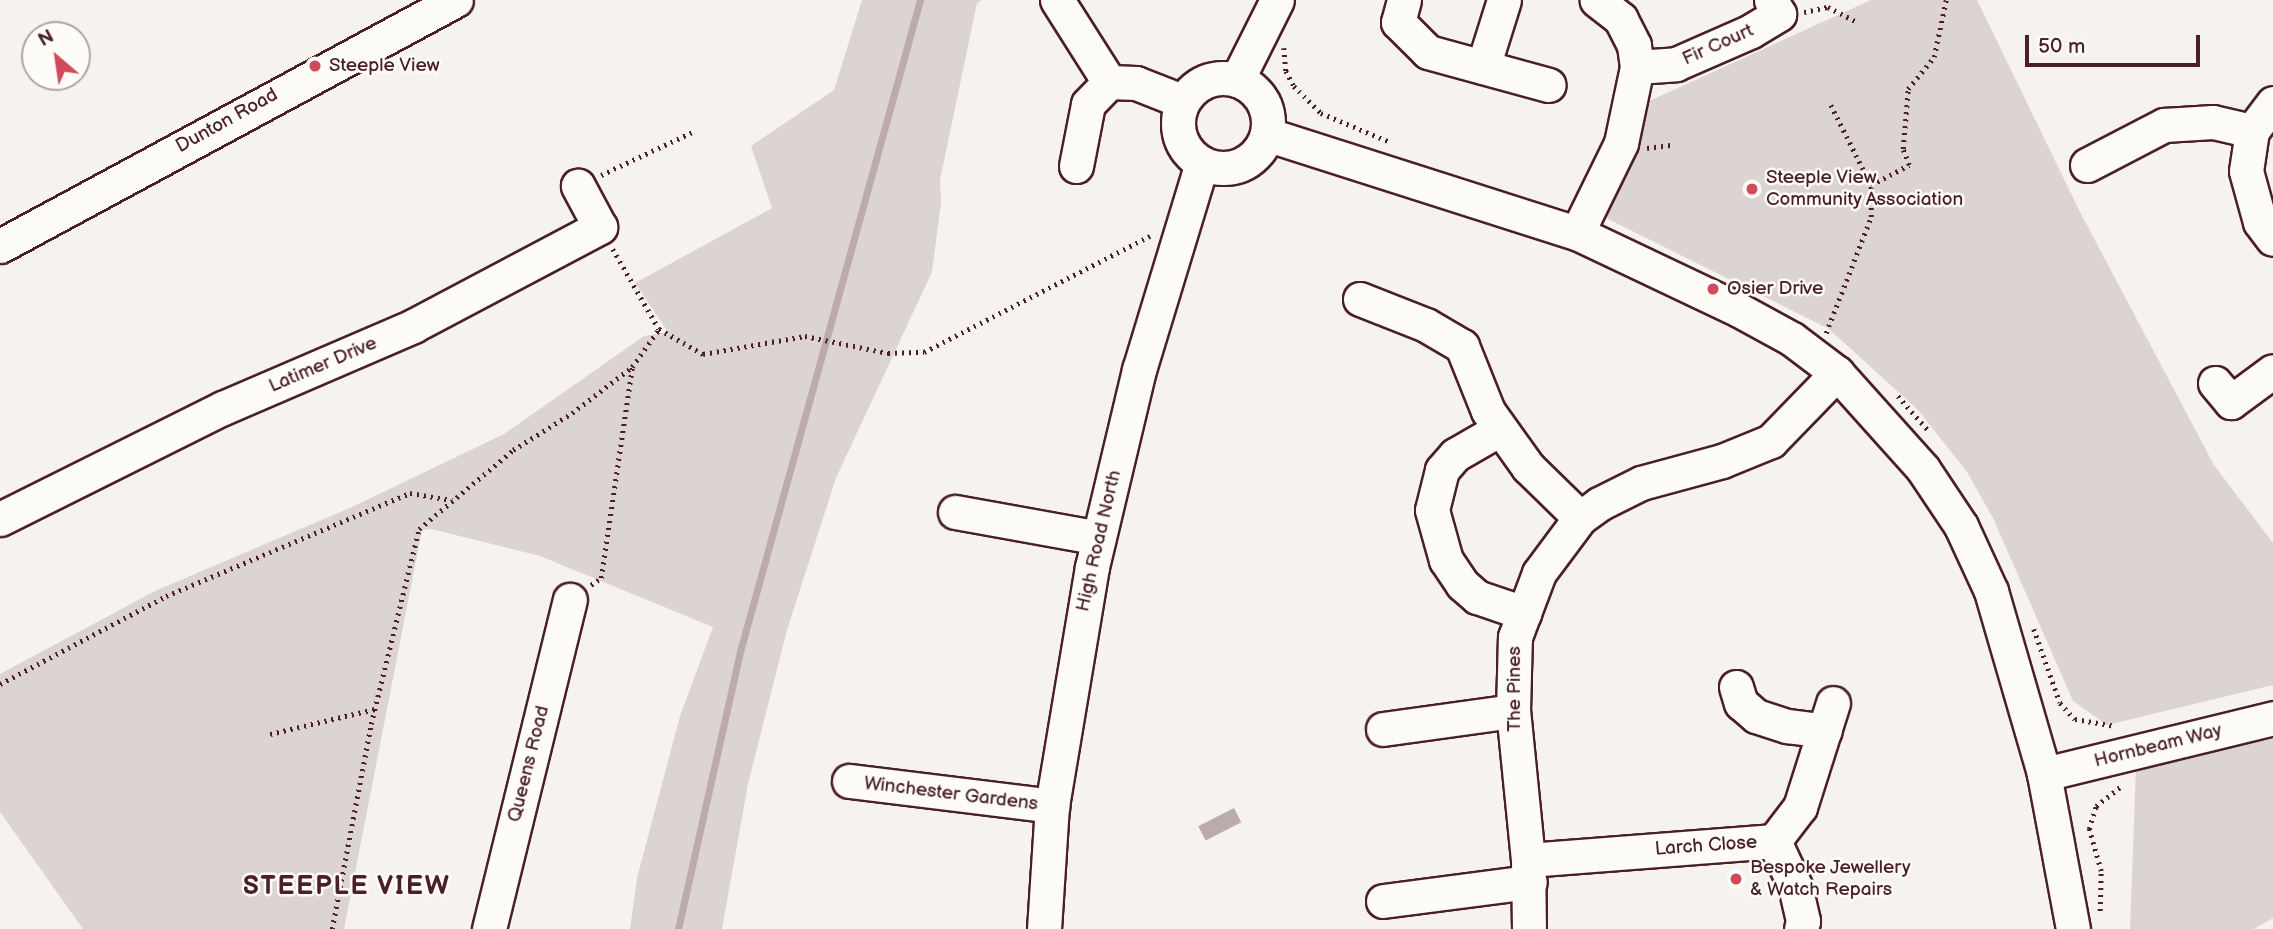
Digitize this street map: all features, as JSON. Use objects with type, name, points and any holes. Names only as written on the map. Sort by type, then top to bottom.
[{"type":"street","name":"Dunton Road","points":[[0,246],[456,0]]},
{"type":"street","points":[[1057,0],[1109,82]]},
{"type":"street","points":[[1237,80],[1277,0]]},
{"type":"street","points":[[1404,0],[1398,22],[1428,52],[1549,85]]},
{"type":"street","points":[[1483,66],[1504,0]]},
{"type":"street","points":[[1577,233],[1621,143],[1637,67],[1634,45],[1621,19],[1597,0]]},
{"type":"street","name":"Fir Court","points":[[1637,67],[1676,64],[1775,7]]},
{"type":"street","points":[[1237,80],[1256,93],[1269,115],[1269,135],[1248,159],[1233,166],[1202,163],[1181,142],[1177,128],[1182,100],[1205,82],[1237,80]]},
{"type":"street","points":[[1076,166],[1096,133],[1088,104],[1109,82],[1136,83],[1182,100]]},
{"type":"street","points":[[2273,103],[2252,131],[2246,171],[2260,222],[2273,239]]},
{"type":"street","points":[[2087,165],[2164,125],[2213,122],[2252,131]]},
{"type":"street","points":[[1269,135],[1577,233],[1739,310],[1792,339],[1837,357],[1923,468],[1961,526],[2008,636],[2043,774],[2086,923]]},
{"type":"street","name":"High Road North","points":[[1044,929],[1052,806],[1068,689],[1099,538],[1139,370],[1202,163]]},
{"type":"street","points":[[578,186],[600,227]]},
{"type":"street","name":"Latimer Drive","points":[[0,519],[223,408],[413,326],[600,227]]},
{"type":"street","points":[[1360,299],[1426,325],[1462,346],[1488,411],[1500,429],[1528,467],[1580,518]]},
{"type":"street","name":"The Pines","points":[[1529,929],[1529,871],[1513,711],[1515,637],[1539,573],[1580,518],[1641,483],[1722,461],[1771,441],[1837,357]]},
{"type":"street","points":[[2215,383],[2231,402],[2273,371]]},
{"type":"street","points":[[1500,429],[1455,455],[1442,470],[1432,510],[1446,560],[1462,584],[1477,597],[1524,612]]},
{"type":"street","points":[[955,513],[1099,538]]},
{"type":"street","name":"Queens Road","points":[[489,929],[570,600]]},
{"type":"street","name":"Larch Close","points":[[1383,901],[1529,871],[1774,841],[1800,807],[1829,717],[1787,726],[1756,716],[1741,703],[1736,687]]},
{"type":"street","points":[[1383,729],[1513,711]]},
{"type":"street","name":"Hornbeam Way","points":[[2043,774],[2273,718]]},
{"type":"street","name":"Winchester Gardens","points":[[849,782],[1052,806]]},
{"type":"street","points":[[1774,841],[1795,886],[1803,920],[1801,929]]},
{"type":"path","points":[[1871,185],[1909,165],[1903,149],[1908,89],[1934,57],[1946,0]]},
{"type":"path","points":[[1775,7],[1828,7],[1858,22]]},
{"type":"path","points":[[1283,44],[1290,78],[1321,113],[1396,144]]},
{"type":"path","points":[[1826,333],[1871,217],[1871,185],[1830,105]]},
{"type":"path","points":[[578,186],[695,131]]},
{"type":"path","points":[[600,227],[659,329],[703,354],[805,336],[856,347],[925,352],[1187,216]]},
{"type":"path","points":[[332,929],[375,709],[419,529],[513,450],[572,413],[632,367],[659,329]]},
{"type":"path","points":[[1815,329],[1826,333],[1837,357]]},
{"type":"path","points":[[570,600],[601,578],[632,367]]},
{"type":"path","points":[[1896,393],[1931,433]]},
{"type":"path","points":[[0,684],[166,596],[410,493],[453,501]]},
{"type":"path","points":[[2032,625],[2060,703],[2075,719],[2115,726],[2117,733]]},
{"type":"path","points":[[270,734],[375,709]]},
{"type":"path","points":[[2086,923],[2101,871],[2089,829],[2096,806],[2130,781]]},
{"type":"shaded area","points":[[862,0],[982,0],[977,3],[940,180],[941,203],[932,272],[836,478],[787,630],[748,784],[722,929],[630,929],[637,878],[680,716],[713,627],[540,556],[431,529],[422,530],[344,929],[83,929],[0,812],[0,674],[155,591],[352,507],[504,434],[644,336],[668,332],[635,283],[772,208],[751,146],[834,90]]},
{"type":"shaded area","points":[[1871,0],[1977,0],[2080,212],[2214,465],[2273,543],[2273,685],[2107,725],[2073,701],[1993,518],[1967,472],[1918,410],[1829,329],[1606,218],[1647,102]]},
{"type":"shaded area","points":[[2273,739],[2273,918],[2254,929],[2130,929],[2136,767]]},
{"type":"shaded area","points":[[1234,808],[1241,822],[1206,840],[1198,826]]},
{"type":"waterway","points":[[678,929],[741,648],[920,0]]},
{"type":"place","name":"Steeple View","points":[[315,66]]},
{"type":"place","name":"Steeple View Community Association","points":[[1752,189]]},
{"type":"place","name":"Osier Drive","points":[[1713,289]]},
{"type":"place","name":"Bespoke Jewellery & Watch Repairs","points":[[1736,879]]},
{"type":"district","name":"STEEPLE VIEW","points":[[347,887]]}]
